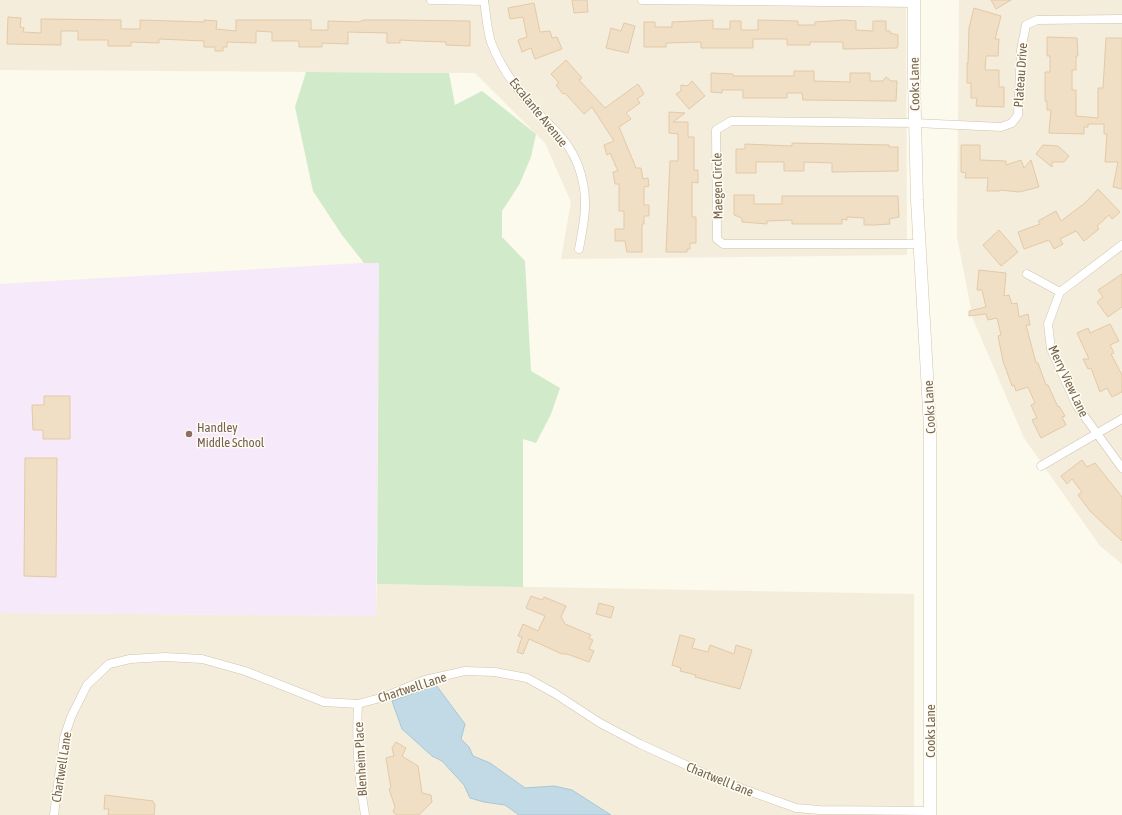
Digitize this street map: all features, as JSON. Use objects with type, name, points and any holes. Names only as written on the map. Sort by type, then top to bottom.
[{"type":"main road","name":"Cooks Lane","points":[[914,2],[915,122],[930,428],[930,813]]},
{"type":"street","points":[[431,0],[484,0]]},
{"type":"street","name":"Escalante Avenue","points":[[484,0],[491,41],[504,66],[524,97],[563,137],[578,164],[584,183],[585,216],[580,249]]},
{"type":"street","points":[[642,0],[914,2]]},
{"type":"street","name":"Plateau Drive","points":[[915,122],[990,127],[1001,127],[1012,123],[1018,115],[1021,50],[1026,25],[1037,20],[1122,19]]},
{"type":"street","name":"Maegen Circle","points":[[915,122],[731,121],[723,124],[716,130],[717,239],[723,244],[920,244]]},
{"type":"street","points":[[1027,274],[1060,292],[1122,245]]},
{"type":"street","name":"Merry View Lane","points":[[1060,292],[1048,324],[1051,349],[1077,406],[1096,435],[1122,468]]},
{"type":"street","points":[[1041,466],[1122,419]]},
{"type":"street","name":"Chartwell Lane","points":[[54,815],[64,738],[70,717],[87,685],[109,664],[130,659],[165,657],[202,658],[245,671],[324,702],[358,704],[384,697],[425,680],[465,671],[494,672],[527,678],[554,693],[600,723],[640,744],[716,779],[796,808],[930,813]]},
{"type":"street","name":"Blenheim Place","points":[[358,704],[358,764],[360,791],[365,815]]},
{"type":"shaded area","points":[[0,0],[906,0],[907,255],[561,259],[571,202],[545,143],[475,73],[0,70]]},
{"type":"shaded area","points":[[959,0],[1122,0],[1122,564],[1100,546],[1024,438],[973,319],[957,237]]},
{"type":"shaded area","name":"Handley Middle School","points":[[379,262],[376,616],[0,613],[0,284]]},
{"type":"shaded area","points":[[377,584],[914,594],[914,815],[0,815],[0,613],[376,616]]},
{"type":"green space","points":[[306,72],[449,73],[455,105],[482,91],[536,134],[531,157],[519,185],[502,211],[502,237],[525,261],[531,371],[560,388],[551,414],[536,443],[523,439],[523,587],[377,584],[379,263],[364,263],[342,235],[313,191],[295,107]]},
{"type":"water","points":[[436,685],[465,724],[461,739],[469,747],[473,756],[490,763],[525,788],[554,786],[572,790],[611,815],[519,815],[505,805],[470,798],[464,785],[442,761],[432,756],[402,729],[392,701]]},
{"type":"building","points":[[572,0],[587,0],[588,12],[574,13]]},
{"type":"building","points":[[991,0],[1011,0],[996,9]]},
{"type":"building","points":[[534,3],[540,32],[550,31],[552,38],[557,37],[562,49],[535,59],[531,48],[522,52],[518,40],[527,37],[523,17],[510,19],[508,8]]},
{"type":"building","points":[[974,8],[1001,16],[995,39],[999,39],[998,56],[986,56],[985,70],[999,70],[999,87],[1004,87],[1004,107],[976,106],[977,98],[971,98],[971,83],[967,83],[967,63],[969,28]]},
{"type":"building","points":[[8,17],[21,18],[20,27],[24,28],[23,32],[41,33],[41,19],[121,20],[121,29],[140,29],[140,20],[204,22],[204,20],[217,21],[216,29],[236,31],[236,20],[311,20],[311,30],[328,30],[328,21],[470,21],[470,46],[446,45],[446,42],[400,40],[400,43],[387,43],[387,33],[348,32],[348,44],[322,43],[322,47],[299,47],[299,41],[272,41],[272,32],[256,31],[256,43],[227,42],[227,47],[223,47],[223,51],[215,51],[215,47],[204,47],[204,41],[159,39],[159,43],[131,42],[131,46],[108,46],[108,40],[78,40],[78,31],[61,31],[61,45],[7,44]]},
{"type":"building","points":[[713,20],[713,29],[730,29],[730,21],[741,21],[741,30],[758,30],[758,20],[798,21],[798,25],[815,25],[815,22],[844,20],[856,21],[856,30],[873,31],[873,21],[886,21],[886,31],[890,31],[890,33],[898,35],[898,45],[897,48],[843,49],[843,42],[810,42],[810,45],[787,45],[787,39],[753,39],[753,48],[701,48],[701,42],[666,43],[666,47],[644,47],[644,22],[655,22],[655,27],[672,27],[672,22]]},
{"type":"building","points":[[624,23],[635,26],[628,53],[606,48],[611,28],[621,31]]},
{"type":"building","points":[[1047,37],[1077,38],[1078,56],[1076,56],[1076,70],[1072,70],[1072,90],[1076,90],[1076,116],[1098,118],[1098,88],[1103,88],[1106,38],[1122,38],[1122,189],[1113,187],[1118,162],[1105,162],[1107,134],[1104,134],[1104,124],[1088,124],[1088,127],[1084,127],[1084,134],[1049,133],[1051,110],[1047,110],[1047,101],[1045,101],[1045,72],[1050,72],[1050,56],[1047,56]]},
{"type":"building","points":[[566,60],[582,78],[579,80],[605,108],[638,84],[644,94],[637,99],[640,103],[626,113],[631,119],[619,127],[636,168],[641,168],[643,179],[648,178],[649,186],[644,187],[644,205],[649,205],[649,216],[644,216],[644,224],[642,224],[642,252],[627,252],[625,241],[615,241],[615,229],[624,229],[624,211],[619,211],[619,184],[615,184],[613,172],[618,171],[610,153],[607,155],[604,145],[614,141],[592,107],[584,114],[565,93],[563,94],[556,85],[559,83],[551,74]]},
{"type":"building","points":[[794,71],[814,71],[814,81],[850,82],[850,73],[870,73],[870,81],[883,81],[886,77],[891,81],[897,81],[896,101],[803,100],[802,93],[787,93],[787,98],[743,98],[743,90],[722,90],[722,93],[711,92],[711,73],[733,74],[733,76],[794,76]]},
{"type":"building","points":[[692,81],[705,96],[689,109],[676,94],[681,91],[681,85],[687,86]]},
{"type":"building","points":[[669,112],[685,113],[673,122],[688,122],[688,137],[694,137],[694,170],[698,170],[698,183],[692,182],[692,217],[696,217],[696,243],[690,243],[690,249],[687,249],[687,252],[666,252],[670,161],[678,161],[678,134],[669,133]]},
{"type":"building","points":[[792,143],[889,145],[889,147],[898,147],[898,171],[832,172],[832,163],[804,162],[804,171],[784,171],[784,162],[756,162],[756,173],[736,173],[736,149],[745,149],[745,144],[792,146]]},
{"type":"building","points":[[961,145],[980,145],[980,160],[1006,161],[1006,165],[1021,160],[1024,168],[1031,160],[1039,187],[1019,192],[1000,190],[987,191],[988,178],[965,178],[966,173],[961,172]]},
{"type":"building","points":[[1043,145],[1058,146],[1069,156],[1064,162],[1052,162],[1052,167],[1036,154]]},
{"type":"building","points":[[1098,189],[1120,212],[1112,219],[1109,215],[1097,226],[1099,229],[1084,241],[1076,231],[1060,239],[1063,244],[1054,249],[1049,240],[1024,249],[1018,232],[1040,224],[1038,221],[1056,211],[1061,221],[1085,203]]},
{"type":"building","points":[[734,195],[754,195],[754,204],[782,204],[782,196],[898,196],[899,217],[889,219],[890,224],[874,225],[864,225],[864,218],[847,217],[847,220],[842,219],[842,224],[792,224],[792,220],[767,221],[767,224],[742,222],[742,218],[734,215]]},
{"type":"building","points":[[999,230],[1018,252],[1001,266],[983,245]]},
{"type":"building","points":[[979,270],[1006,273],[1004,296],[1009,295],[1012,304],[1017,303],[1019,317],[1028,314],[1030,325],[1026,325],[1036,363],[1038,363],[1046,385],[1048,385],[1058,407],[1059,406],[1065,416],[1062,417],[1066,425],[1041,438],[1032,420],[1037,418],[1031,405],[1035,403],[1028,387],[1016,391],[1014,385],[1012,386],[1003,361],[998,336],[1001,335],[997,318],[988,320],[986,314],[969,316],[969,311],[986,307],[982,290],[977,290]]},
{"type":"building","points":[[1122,274],[1122,307],[1108,317],[1097,302],[1103,297],[1098,290]]},
{"type":"building","points":[[1110,324],[1119,341],[1110,345],[1114,353],[1111,354],[1122,375],[1122,392],[1112,397],[1107,388],[1100,392],[1091,368],[1088,369],[1083,359],[1089,359],[1077,333],[1088,328],[1090,333]]},
{"type":"building","points":[[44,396],[70,396],[70,439],[43,439],[43,430],[33,430],[32,405],[44,405]]},
{"type":"building","points":[[25,458],[57,458],[56,577],[24,576]]},
{"type":"building","points":[[1082,460],[1087,467],[1095,463],[1122,497],[1122,541],[1090,511],[1078,495],[1082,492],[1072,479],[1067,484],[1061,476]]},
{"type":"building","points":[[531,596],[542,600],[544,597],[566,606],[561,617],[565,624],[591,635],[589,638],[593,640],[589,649],[594,651],[589,662],[567,654],[562,654],[529,639],[523,654],[517,652],[522,637],[518,636],[523,624],[538,631],[545,616],[526,608]]},
{"type":"building","points":[[599,603],[614,607],[611,618],[596,614]]},
{"type":"building","points":[[680,635],[695,639],[692,648],[708,652],[710,645],[734,654],[736,645],[752,650],[740,689],[695,677],[696,675],[680,671],[681,668],[672,665]]},
{"type":"building","points":[[396,742],[406,748],[402,756],[418,766],[422,793],[431,795],[432,802],[419,815],[397,815],[393,812],[395,807],[389,789],[391,788],[386,758],[394,756],[392,748]]},
{"type":"building","points":[[105,795],[153,801],[155,805],[154,815],[108,815],[109,809],[104,809]]},
{"type":"place","name":"Handley Middle School","points":[[189,434]]}]
